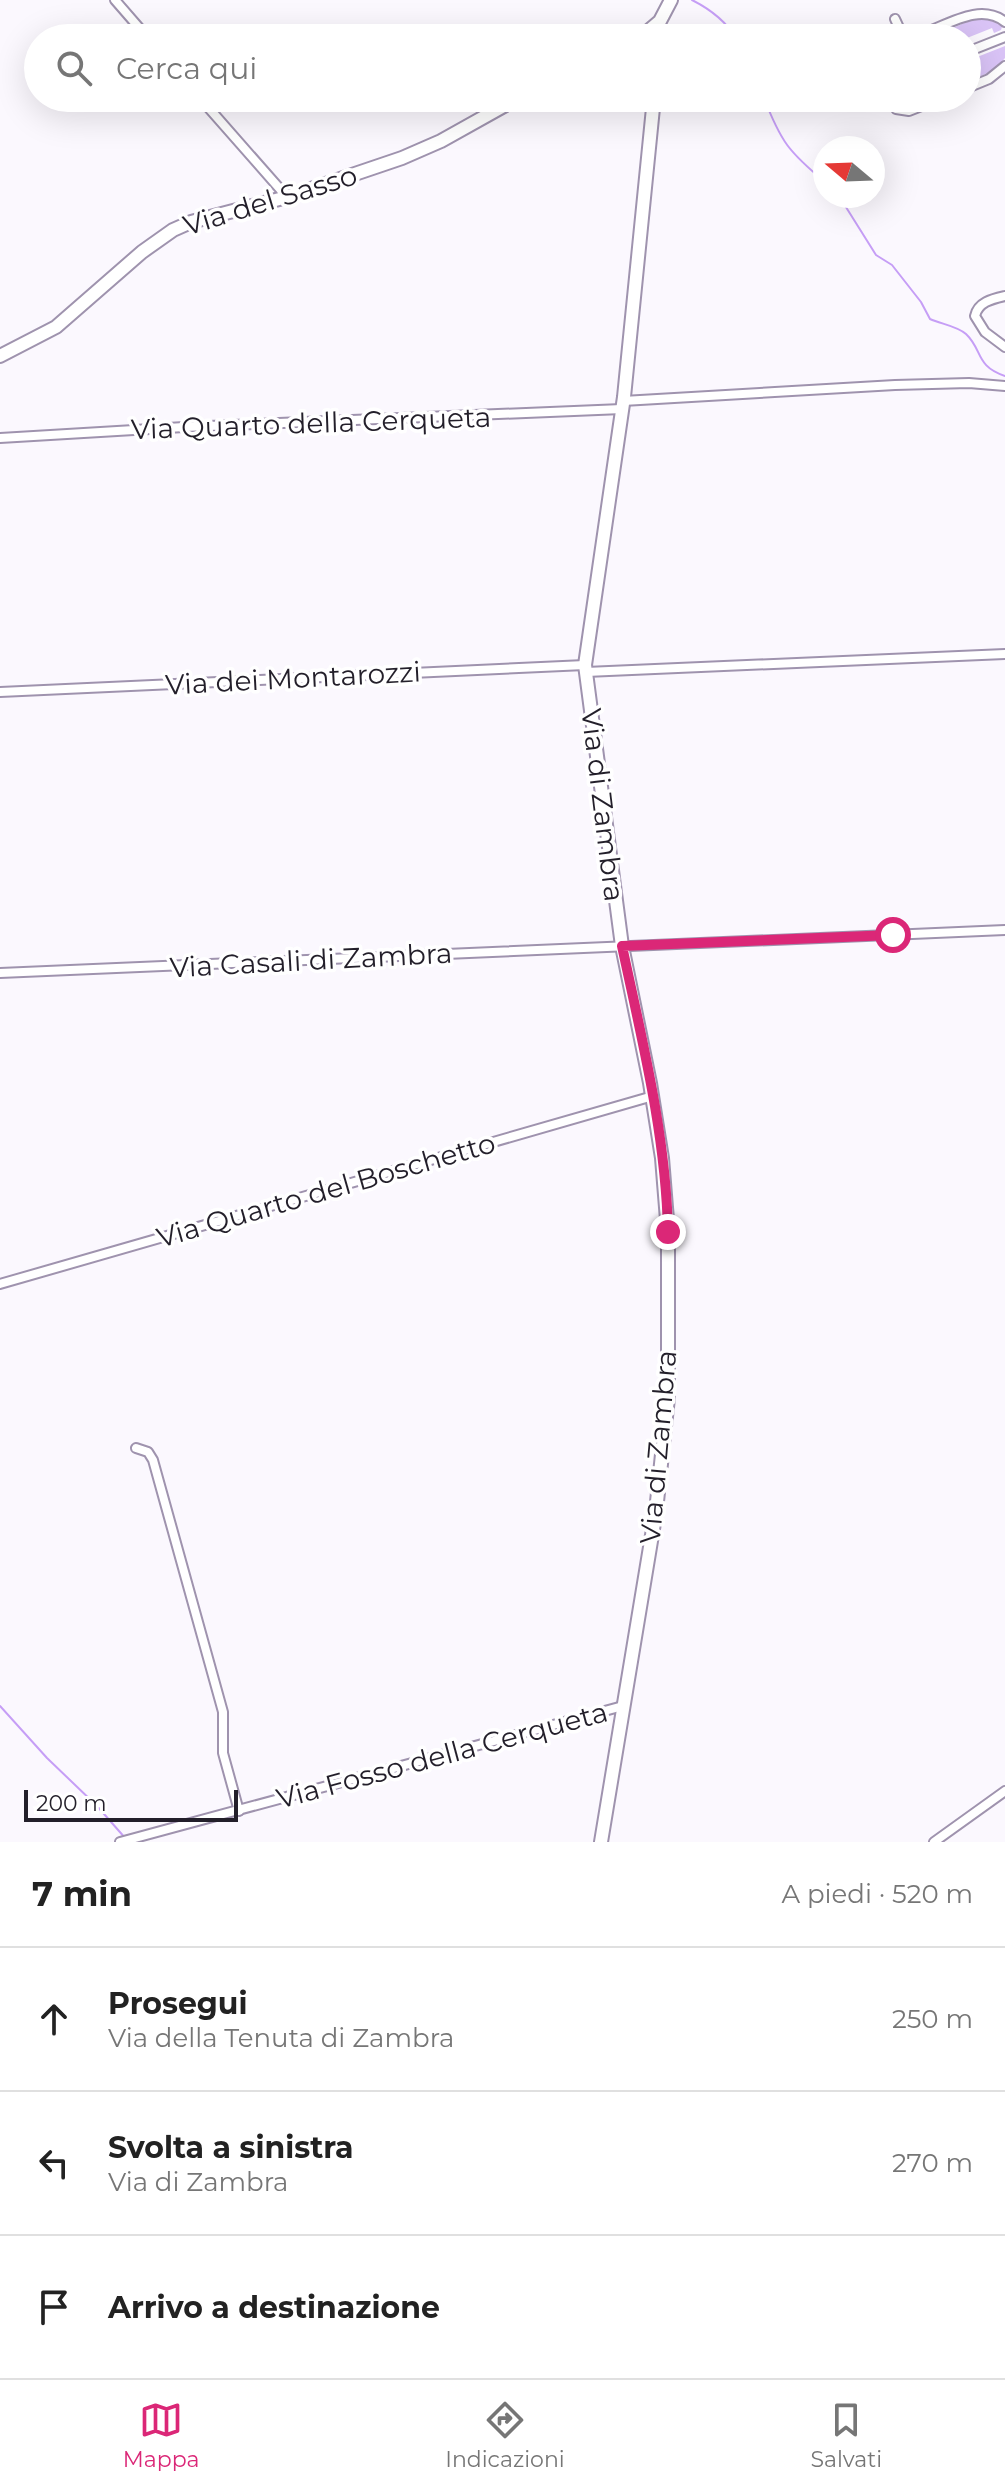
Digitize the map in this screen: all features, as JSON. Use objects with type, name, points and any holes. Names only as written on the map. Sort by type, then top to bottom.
[{"type":"street","points":[[115,0],[136,24]]},
{"type":"street","points":[[658,23],[671,0]]},
{"type":"street","points":[[949,24],[978,14],[994,15],[1005,22]]},
{"type":"street","points":[[895,19],[897,24]]},
{"type":"street","points":[[981,46],[1005,37]]},
{"type":"street","points":[[981,82],[1005,66]]},
{"type":"street","points":[[212,112],[287,197]]},
{"type":"street","name":"Via del Sasso","points":[[0,356],[53,329],[142,252],[173,230],[191,222],[287,197],[417,153],[492,112]]},
{"type":"street","name":"Via di Zambra","points":[[601,1842],[656,1511],[667,1414],[668,1223],[662,1158],[653,1096],[622,946],[586,669],[623,405],[653,112]]},
{"type":"street","points":[[1005,296],[982,304],[975,316],[985,332],[1005,347]]},
{"type":"street","name":"Via Quarto della Cerqueta","points":[[0,438],[623,405],[884,386],[969,383],[1005,386]]},
{"type":"street","name":"Via dei Montarozzi","points":[[0,692],[1005,654]]},
{"type":"street","name":"Via Casali di Zambra","points":[[0,973],[1005,930]]},
{"type":"street","name":"Via Quarto del Boschetto","points":[[0,1284],[653,1096]]},
{"type":"street","points":[[136,1448],[148,1452],[153,1460],[223,1712],[223,1753],[239,1811]]},
{"type":"street","name":"Via Fosso della Cerqueta","points":[[124,1841],[623,1706]]},
{"type":"street","points":[[934,1842],[1005,1791]]},
{"type":"shaded area","points":[[977,17],[994,20],[1002,27],[994,33],[992,28],[981,32],[981,24],[962,24]]},
{"type":"shaded area","points":[[1005,46],[1005,58],[981,76],[981,55]]},
{"type":"waterway","points":[[692,0],[725,24]]},
{"type":"waterway","points":[[770,112],[787,145],[813,171]]},
{"type":"waterway","points":[[847,208],[876,255],[892,265],[921,302],[930,319],[966,334],[984,363],[1005,376]]},
{"type":"waterway","points":[[0,1706],[126,1839]]},
{"type":"route","points":[[668,1232],[655,1109],[622,946],[893,935]]}]
